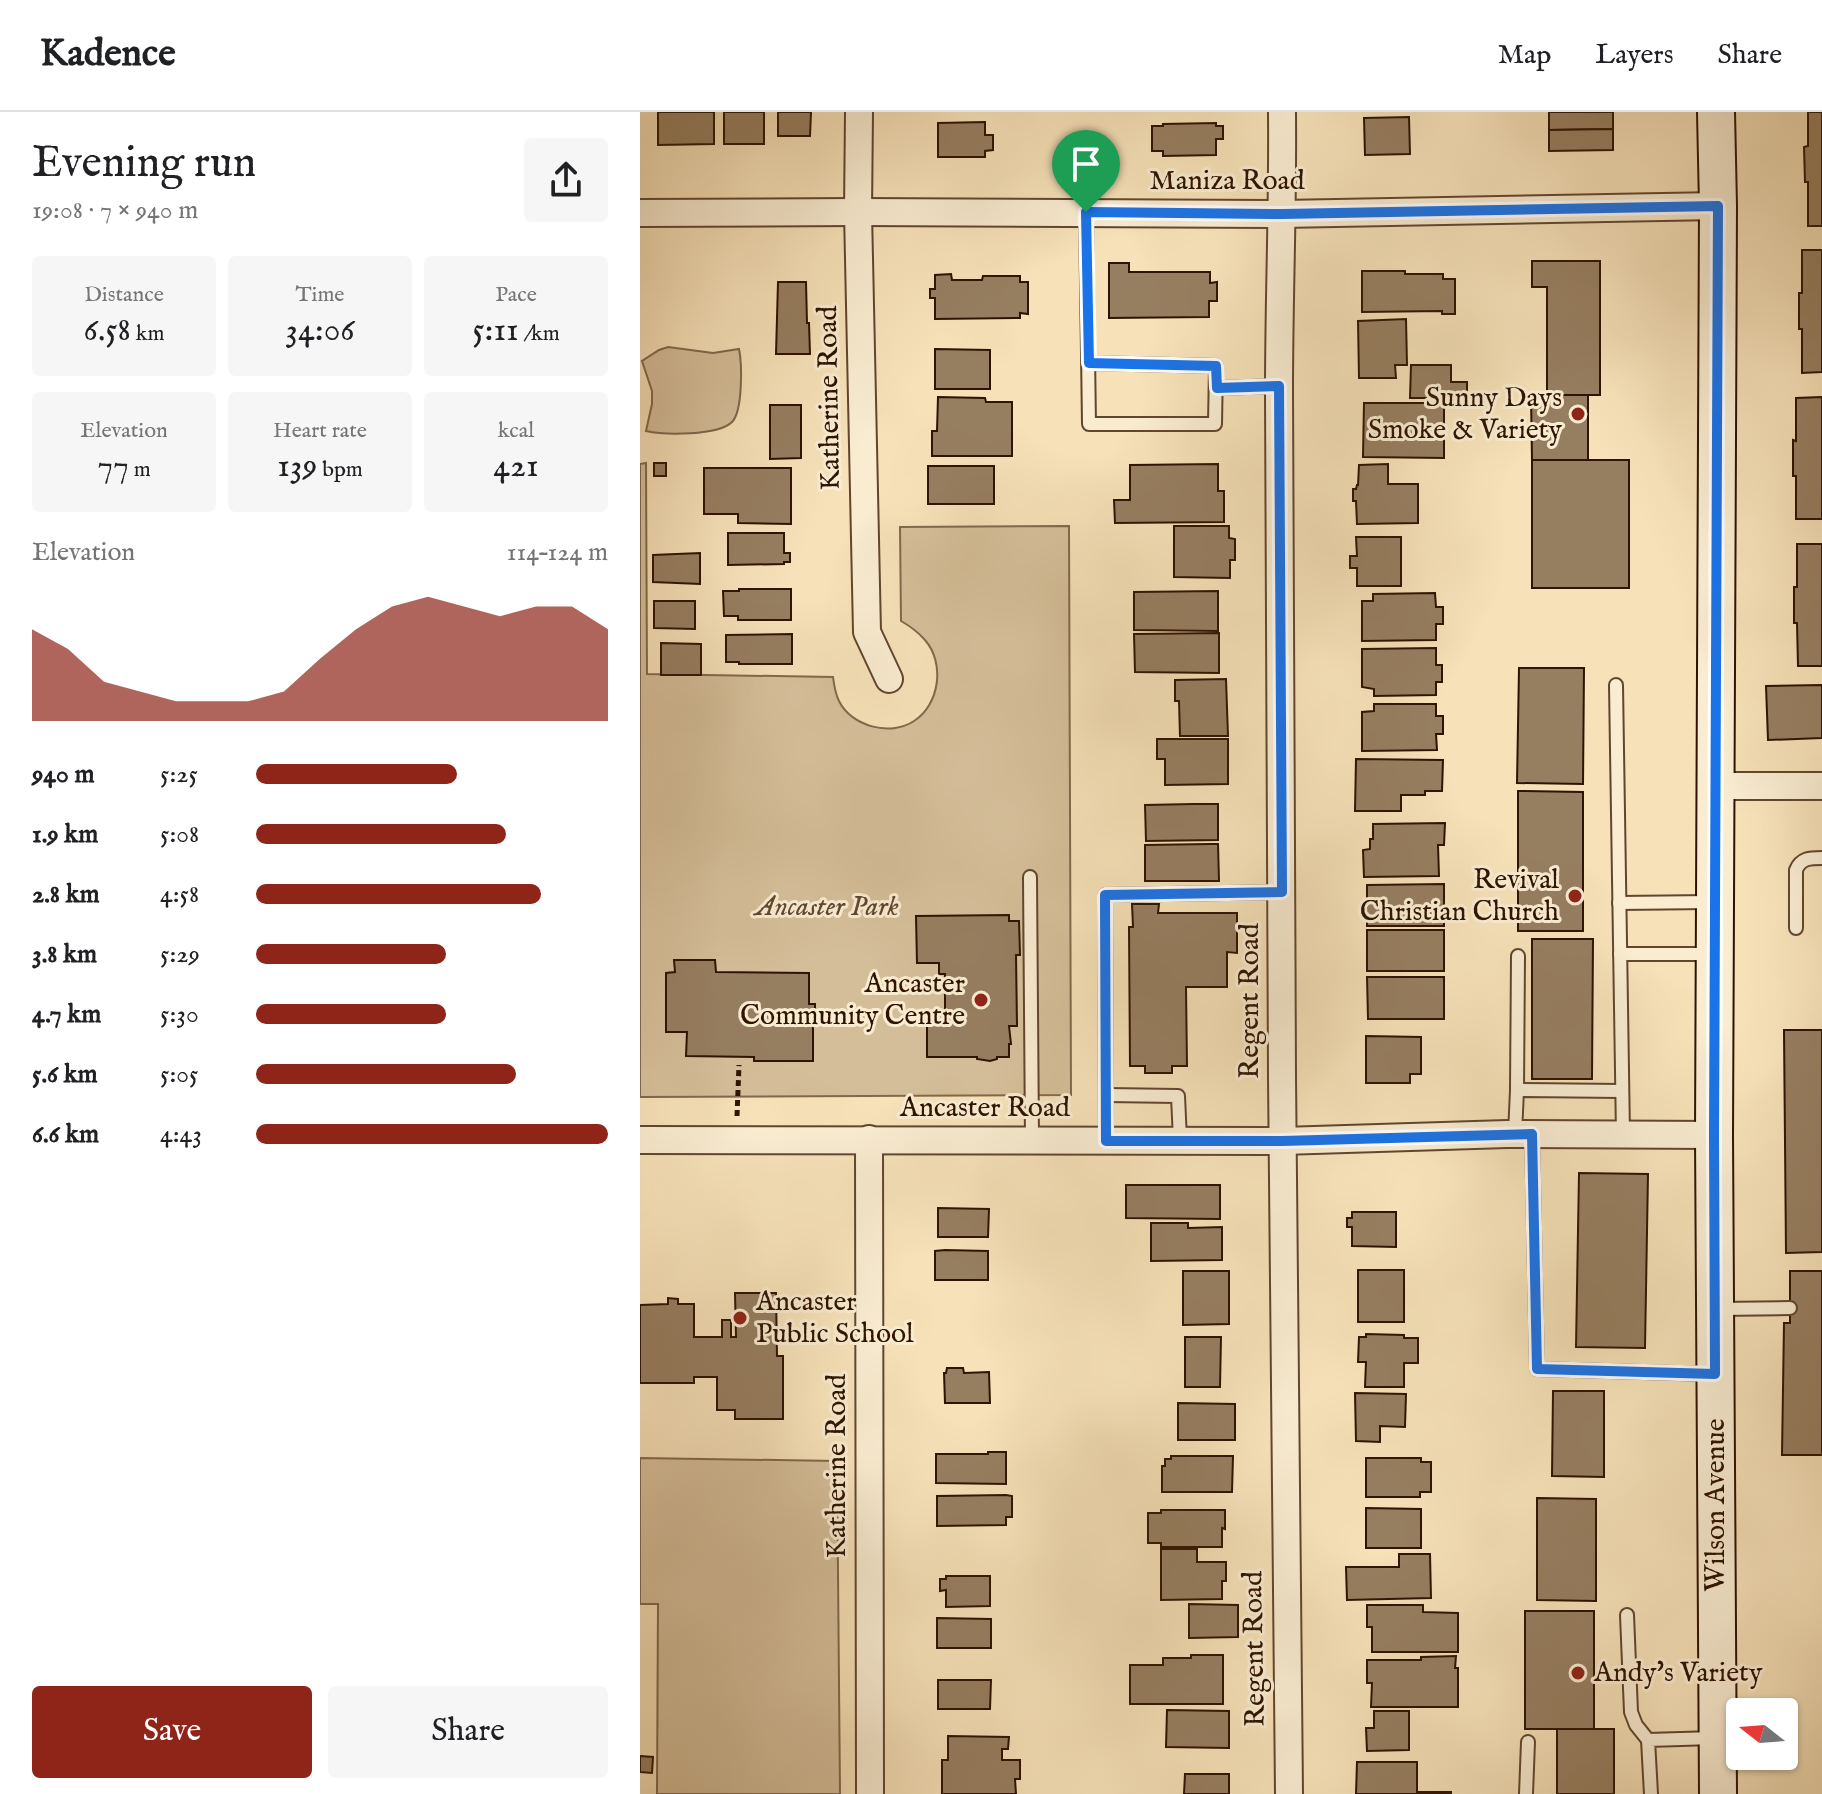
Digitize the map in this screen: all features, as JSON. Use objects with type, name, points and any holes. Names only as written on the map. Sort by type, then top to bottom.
[{"type":"main road","name":"Wilson Avenue","points":[[1716,112],[1714,1135],[1718,1794]]},
{"type":"street","name":"Katherine Road","points":[[859,112],[858,212],[867,632],[889,679]]},
{"type":"street","name":"Regent Road","points":[[1282,112],[1279,386],[1282,1141],[1289,1794]]},
{"type":"street","name":"Maniza Road","points":[[640,213],[1282,214],[1718,206]]},
{"type":"street","points":[[1715,786],[1822,786]]},
{"type":"street","name":"Ancaster Road","points":[[640,1140],[1282,1141],[1524,1134],[1714,1135]]},
{"type":"street","name":"Katherine Road","points":[[869,1139],[870,1794]]},
{"type":"lane","points":[[1086,212],[1089,424],[1215,424],[1216,366],[1089,363]]},
{"type":"lane","points":[[1217,388],[1279,386]]},
{"type":"lane","points":[[1616,685],[1623,1135]]},
{"type":"lane","points":[[1796,928],[1798,863],[1805,859],[1822,858]]},
{"type":"lane","points":[[1030,877],[1032,1140]]},
{"type":"lane","points":[[1106,1141],[1105,895],[1282,892]]},
{"type":"lane","points":[[1619,903],[1715,902]]},
{"type":"lane","points":[[1620,954],[1715,954]]},
{"type":"lane","points":[[1518,956],[1517,1090],[1524,1134],[1537,1369],[1715,1374]]},
{"type":"lane","points":[[1517,1090],[1622,1091]]},
{"type":"lane","points":[[1106,1095],[1178,1096],[1180,1140]]},
{"type":"lane","points":[[1715,1309],[1790,1308]]},
{"type":"lane","points":[[1627,1615],[1631,1712],[1636,1725],[1648,1740],[1651,1794]]},
{"type":"lane","points":[[1648,1740],[1717,1737]]},
{"type":"lane","points":[[1526,1794],[1528,1742]]},
{"type":"path","points":[[737,1140],[739,1065]]},
{"type":"green space","points":[[668,347],[713,353],[739,349],[740,398],[732,422],[725,427],[703,432],[677,434],[646,431],[652,391],[642,361]]},
{"type":"green space","name":"Ancaster Park","points":[[646,463],[647,674],[833,677],[839,701],[845,710],[862,723],[883,728],[904,726],[923,714],[937,683],[931,649],[920,634],[901,621],[900,527],[1069,526],[1071,1095],[640,1097],[640,464]]},
{"type":"green space","points":[[640,1458],[837,1461],[840,1794],[657,1794],[658,1604],[640,1604]]},
{"type":"building","points":[[658,112],[714,112],[714,144],[658,145]]},
{"type":"building","points":[[724,112],[764,112],[764,144],[724,144]]},
{"type":"building","points":[[778,112],[811,112],[810,136],[778,136]]},
{"type":"building","points":[[1549,112],[1613,112],[1613,129],[1549,130]]},
{"type":"building","points":[[1808,112],[1822,112],[1822,226],[1808,226],[1804,147],[1808,146]]},
{"type":"building","points":[[1409,117],[1410,154],[1365,155],[1364,118]]},
{"type":"building","points":[[985,122],[985,135],[993,135],[993,150],[985,151],[985,157],[938,157],[938,123]]},
{"type":"building","points":[[1216,123],[1216,126],[1223,126],[1223,139],[1216,139],[1216,155],[1163,156],[1163,151],[1152,151],[1152,126]]},
{"type":"building","points":[[1613,129],[1613,150],[1549,151],[1549,130]]},
{"type":"building","points":[[1802,250],[1822,250],[1822,372],[1802,373],[1799,293],[1802,293]]},
{"type":"building","points":[[1532,261],[1600,261],[1600,395],[1547,395],[1547,287],[1532,287]]},
{"type":"building","points":[[1109,263],[1129,263],[1129,272],[1210,272],[1210,283],[1217,282],[1217,301],[1209,301],[1209,317],[1109,318]]},
{"type":"building","points":[[1362,271],[1443,274],[1443,279],[1455,279],[1455,314],[1442,314],[1442,311],[1362,312]]},
{"type":"building","points":[[951,274],[952,280],[1020,276],[1020,282],[1028,282],[1028,314],[1020,313],[1020,318],[935,319],[935,298],[930,298],[930,289],[935,289],[935,275]]},
{"type":"building","points":[[778,282],[806,282],[810,354],[776,354]]},
{"type":"building","points":[[1406,319],[1407,365],[1395,365],[1396,378],[1359,378],[1358,321]]},
{"type":"building","points":[[935,349],[990,350],[990,389],[935,389]]},
{"type":"building","points":[[1411,365],[1451,365],[1451,382],[1467,382],[1467,398],[1410,398]]},
{"type":"building","points":[[1531,395],[1588,395],[1588,460],[1532,460]]},
{"type":"building","points":[[938,397],[1012,402],[1012,456],[932,456],[932,431],[937,431]]},
{"type":"building","points":[[1822,397],[1822,519],[1796,519],[1793,440],[1796,441],[1796,398]]},
{"type":"building","points":[[1364,403],[1444,403],[1444,458],[1363,457]]},
{"type":"building","points":[[770,405],[801,405],[801,458],[770,459]]},
{"type":"building","points":[[1532,460],[1629,460],[1629,588],[1532,588]]},
{"type":"building","points":[[654,463],[666,463],[666,476],[654,476]]},
{"type":"building","points":[[1218,464],[1218,491],[1224,491],[1224,522],[1115,523],[1114,500],[1130,500],[1130,465]]},
{"type":"building","points":[[1388,464],[1388,484],[1418,484],[1418,523],[1357,524],[1353,489],[1358,485],[1359,465]]},
{"type":"building","points":[[928,466],[994,466],[994,504],[928,504]]},
{"type":"building","points":[[704,468],[791,468],[791,524],[738,523],[738,514],[704,514]]},
{"type":"building","points":[[1174,526],[1229,526],[1229,538],[1235,539],[1235,560],[1230,560],[1230,578],[1174,577]]},
{"type":"building","points":[[728,533],[784,533],[784,553],[790,553],[790,562],[728,565]]},
{"type":"building","points":[[1356,537],[1401,537],[1401,586],[1357,586],[1357,568],[1350,568],[1350,556],[1357,556]]},
{"type":"building","points":[[1797,544],[1822,544],[1822,666],[1798,666],[1797,623],[1794,623]]},
{"type":"building","points":[[700,553],[700,584],[653,582],[653,555]]},
{"type":"building","points":[[791,589],[791,620],[738,620],[738,616],[724,616],[723,591]]},
{"type":"building","points":[[1218,591],[1218,631],[1134,630],[1134,592]]},
{"type":"building","points":[[1435,593],[1436,607],[1443,607],[1443,624],[1436,624],[1436,640],[1362,641],[1362,601],[1373,601],[1373,594]]},
{"type":"building","points":[[654,601],[695,601],[695,629],[654,628]]},
{"type":"building","points":[[1219,633],[1219,673],[1135,672],[1134,634]]},
{"type":"building","points":[[792,634],[792,664],[726,662],[726,635]]},
{"type":"building","points":[[661,643],[701,644],[701,675],[661,675]]},
{"type":"building","points":[[1436,648],[1436,665],[1442,665],[1442,682],[1436,682],[1436,695],[1374,696],[1374,689],[1362,687],[1362,649]]},
{"type":"building","points":[[1519,668],[1584,668],[1583,784],[1517,783]]},
{"type":"building","points":[[1226,679],[1228,736],[1180,736],[1175,680]]},
{"type":"building","points":[[1822,685],[1822,738],[1768,740],[1766,686]]},
{"type":"building","points":[[1374,704],[1436,704],[1436,716],[1443,716],[1443,734],[1436,734],[1437,750],[1362,751],[1362,712],[1374,711]]},
{"type":"building","points":[[1157,739],[1228,739],[1228,784],[1165,785],[1165,759],[1157,759]]},
{"type":"building","points":[[1356,759],[1443,760],[1442,791],[1401,795],[1401,811],[1355,811]]},
{"type":"building","points":[[1518,791],[1583,792],[1583,931],[1518,931]]},
{"type":"building","points":[[1218,804],[1218,840],[1146,841],[1145,805]]},
{"type":"building","points":[[1445,823],[1444,845],[1438,845],[1439,876],[1364,877],[1363,850],[1370,849],[1373,824]]},
{"type":"building","points":[[1218,844],[1219,881],[1145,881],[1145,845]]},
{"type":"building","points":[[1444,884],[1444,926],[1367,926],[1367,885]]},
{"type":"building","points":[[1132,904],[1159,904],[1158,913],[1237,913],[1237,953],[1227,952],[1227,987],[1186,987],[1187,1066],[1172,1066],[1172,1073],[1145,1073],[1145,1066],[1130,1066],[1129,927],[1133,927]]},
{"type":"building","name":"Ancaster Community Centre","points":[[1009,915],[1009,921],[1019,921],[1020,955],[1016,955],[1017,1026],[1009,1026],[1009,1057],[997,1057],[990,1061],[977,1057],[927,1057],[927,1024],[945,1024],[945,974],[939,974],[939,963],[917,963],[916,916]]},
{"type":"building","points":[[1367,930],[1444,930],[1444,971],[1367,971]]},
{"type":"building","points":[[1532,939],[1593,939],[1592,1079],[1532,1079]]},
{"type":"building","points":[[674,960],[715,960],[716,972],[809,973],[809,1004],[815,1004],[813,1061],[686,1056],[687,1032],[666,1032],[666,973],[675,972]]},
{"type":"building","points":[[1367,977],[1444,977],[1444,1019],[1368,1019]]},
{"type":"building","points":[[1784,1030],[1822,1030],[1822,1252],[1786,1253]]},
{"type":"building","points":[[1366,1036],[1421,1037],[1421,1074],[1410,1074],[1410,1083],[1366,1083]]},
{"type":"building","points":[[1579,1173],[1648,1174],[1645,1348],[1576,1347]]},
{"type":"building","points":[[1126,1185],[1220,1185],[1220,1219],[1126,1218]]},
{"type":"building","points":[[938,1208],[989,1209],[988,1237],[938,1237]]},
{"type":"building","points":[[1352,1212],[1396,1212],[1396,1247],[1352,1246],[1352,1227],[1347,1227],[1347,1218],[1352,1218]]},
{"type":"building","points":[[1151,1223],[1188,1223],[1188,1228],[1222,1227],[1222,1260],[1151,1261]]},
{"type":"building","points":[[935,1251],[988,1251],[988,1280],[935,1280]]},
{"type":"building","points":[[1358,1270],[1404,1270],[1404,1322],[1358,1322]]},
{"type":"building","points":[[1183,1271],[1229,1271],[1229,1324],[1183,1325]]},
{"type":"building","points":[[1790,1271],[1822,1271],[1822,1455],[1782,1455],[1784,1323],[1790,1323]]},
{"type":"building","points":[[735,1293],[776,1293],[777,1356],[783,1356],[783,1419],[735,1419],[735,1410],[717,1410],[717,1377],[694,1377],[694,1383],[640,1383],[640,1305],[668,1304],[668,1298],[678,1299],[678,1304],[694,1304],[694,1337],[722,1337],[722,1320],[731,1320],[731,1337],[736,1337]]},
{"type":"building","points":[[1366,1334],[1418,1338],[1418,1363],[1404,1363],[1404,1387],[1365,1387],[1366,1362],[1358,1362],[1359,1337],[1366,1337]]},
{"type":"building","points":[[1185,1337],[1221,1337],[1220,1387],[1185,1387]]},
{"type":"building","points":[[947,1368],[963,1368],[964,1373],[989,1372],[990,1403],[945,1403],[944,1373]]},
{"type":"building","points":[[1553,1391],[1604,1391],[1604,1477],[1552,1476]]},
{"type":"building","points":[[1355,1393],[1406,1394],[1405,1427],[1380,1426],[1380,1442],[1356,1441]]},
{"type":"building","points":[[1178,1403],[1235,1404],[1235,1440],[1178,1440]]},
{"type":"building","points":[[1006,1452],[1006,1484],[936,1483],[936,1454]]},
{"type":"building","points":[[1171,1456],[1233,1456],[1232,1492],[1162,1492],[1162,1466],[1165,1466],[1165,1459],[1171,1459]]},
{"type":"building","points":[[1366,1458],[1421,1458],[1421,1462],[1431,1462],[1431,1492],[1420,1492],[1420,1497],[1366,1497]]},
{"type":"building","points":[[937,1496],[1012,1496],[1012,1517],[1006,1517],[1006,1525],[937,1526]]},
{"type":"building","points":[[1537,1498],[1596,1499],[1596,1601],[1537,1600]]},
{"type":"building","points":[[1366,1508],[1421,1509],[1421,1548],[1366,1548]]},
{"type":"building","points":[[1161,1510],[1225,1510],[1222,1547],[1161,1547],[1161,1543],[1148,1543],[1148,1513],[1161,1513]]},
{"type":"building","points":[[1161,1549],[1197,1549],[1197,1562],[1226,1562],[1222,1599],[1161,1600]]},
{"type":"building","points":[[1399,1554],[1430,1554],[1431,1598],[1347,1600],[1346,1567],[1399,1567]]},
{"type":"building","points":[[946,1576],[990,1576],[990,1606],[946,1607],[946,1590],[940,1591],[940,1579],[946,1579]]},
{"type":"building","points":[[1189,1604],[1238,1605],[1238,1637],[1189,1638]]},
{"type":"building","points":[[1367,1605],[1423,1605],[1423,1612],[1458,1613],[1458,1652],[1372,1652],[1372,1627],[1367,1627]]},
{"type":"building","points":[[1525,1611],[1594,1611],[1594,1729],[1525,1729]]},
{"type":"building","points":[[937,1618],[991,1619],[991,1648],[937,1648]]},
{"type":"building","points":[[1191,1655],[1223,1655],[1223,1704],[1130,1704],[1130,1665],[1163,1665],[1163,1658],[1191,1658]]},
{"type":"building","points":[[1456,1656],[1458,1707],[1371,1707],[1372,1683],[1367,1683],[1367,1660],[1421,1660],[1421,1657]]},
{"type":"building","points":[[938,1680],[991,1680],[990,1709],[938,1709]]},
{"type":"building","points":[[1167,1710],[1229,1711],[1229,1748],[1166,1747]]},
{"type":"building","points":[[1374,1711],[1409,1711],[1409,1750],[1367,1751],[1366,1728],[1374,1728]]},
{"type":"building","points":[[1557,1729],[1614,1729],[1614,1794],[1557,1794]]},
{"type":"building","points":[[948,1736],[1009,1737],[1008,1749],[1002,1749],[1002,1760],[1020,1760],[1020,1779],[1015,1779],[1016,1794],[942,1794],[942,1760],[948,1760]]},
{"type":"building","points":[[640,1756],[653,1757],[652,1773],[640,1772]]},
{"type":"building","points":[[1357,1762],[1417,1762],[1417,1792],[1451,1794],[1356,1794]]},
{"type":"building","points":[[1185,1774],[1229,1774],[1229,1794],[1184,1794]]},
{"type":"place","name":"Sunny Days Smoke & Variety","points":[[1578,414]]},
{"type":"place","name":"Revival Christian Church","points":[[1575,896]]},
{"type":"place","name":"Ancaster Community Centre","points":[[981,1000]]},
{"type":"place","name":"Ancaster Public School","points":[[740,1318]]},
{"type":"place","name":"Andy's Variety","points":[[1578,1673]]},
{"type":"route","points":[[1718,206],[1715,1374],[1537,1369],[1532,1134],[1282,1141],[1106,1141],[1105,895],[1282,892],[1279,386],[1217,388],[1216,366],[1089,363],[1086,212],[1282,214],[1718,206]]}]
